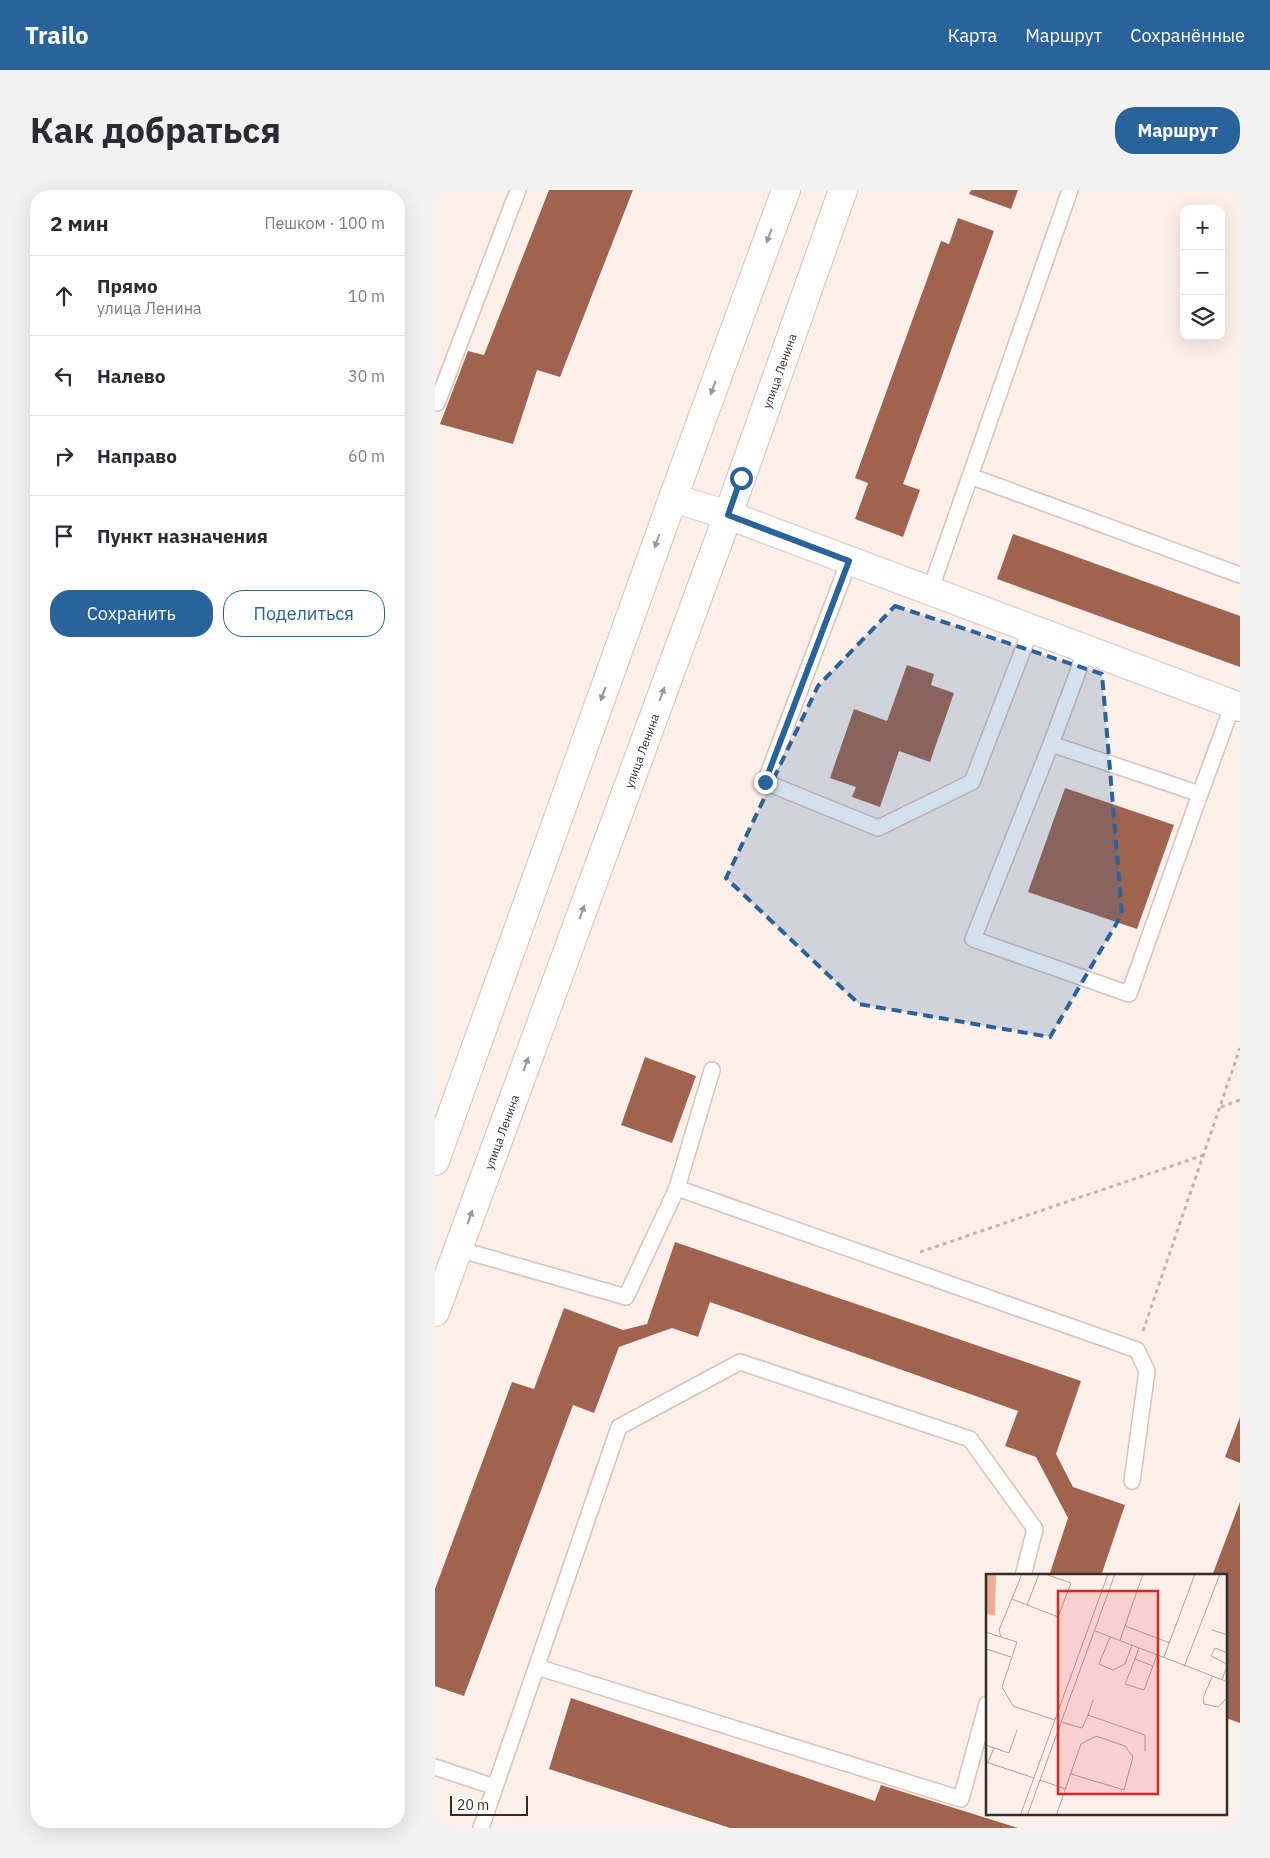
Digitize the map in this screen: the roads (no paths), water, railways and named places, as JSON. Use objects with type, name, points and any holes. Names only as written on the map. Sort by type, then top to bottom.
[{"type":"main road","points":[[435,1161],[673,498],[786,190]]},
{"type":"main road","name":"улица Ленина","points":[[435,1312],[446,1245],[728,515],[843,190]]},
{"type":"main road","points":[[673,498],[728,515],[1237,705]]},
{"type":"lane","points":[[435,402],[437,403],[518,190]]},
{"type":"lane","points":[[930,591],[1070,190]]},
{"type":"lane","points":[[970,476],[1240,575]]},
{"type":"lane","points":[[849,561],[765,782],[878,828],[972,782],[1031,629]]},
{"type":"lane","points":[[1086,650],[1051,744],[973,939],[1129,994],[1200,794],[1237,705]]},
{"type":"lane","points":[[1051,744],[1200,794]]},
{"type":"lane","points":[[446,1245],[626,1297],[677,1188],[712,1070]]},
{"type":"lane","points":[[677,1188],[1137,1350],[1147,1371],[1132,1481]]},
{"type":"lane","points":[[481,1828],[619,1428],[740,1362],[970,1439],[1035,1529],[1024,1574]]},
{"type":"lane","points":[[537,1667],[961,1799],[986,1708]]},
{"type":"lane","points":[[435,1767],[495,1787]]}]
